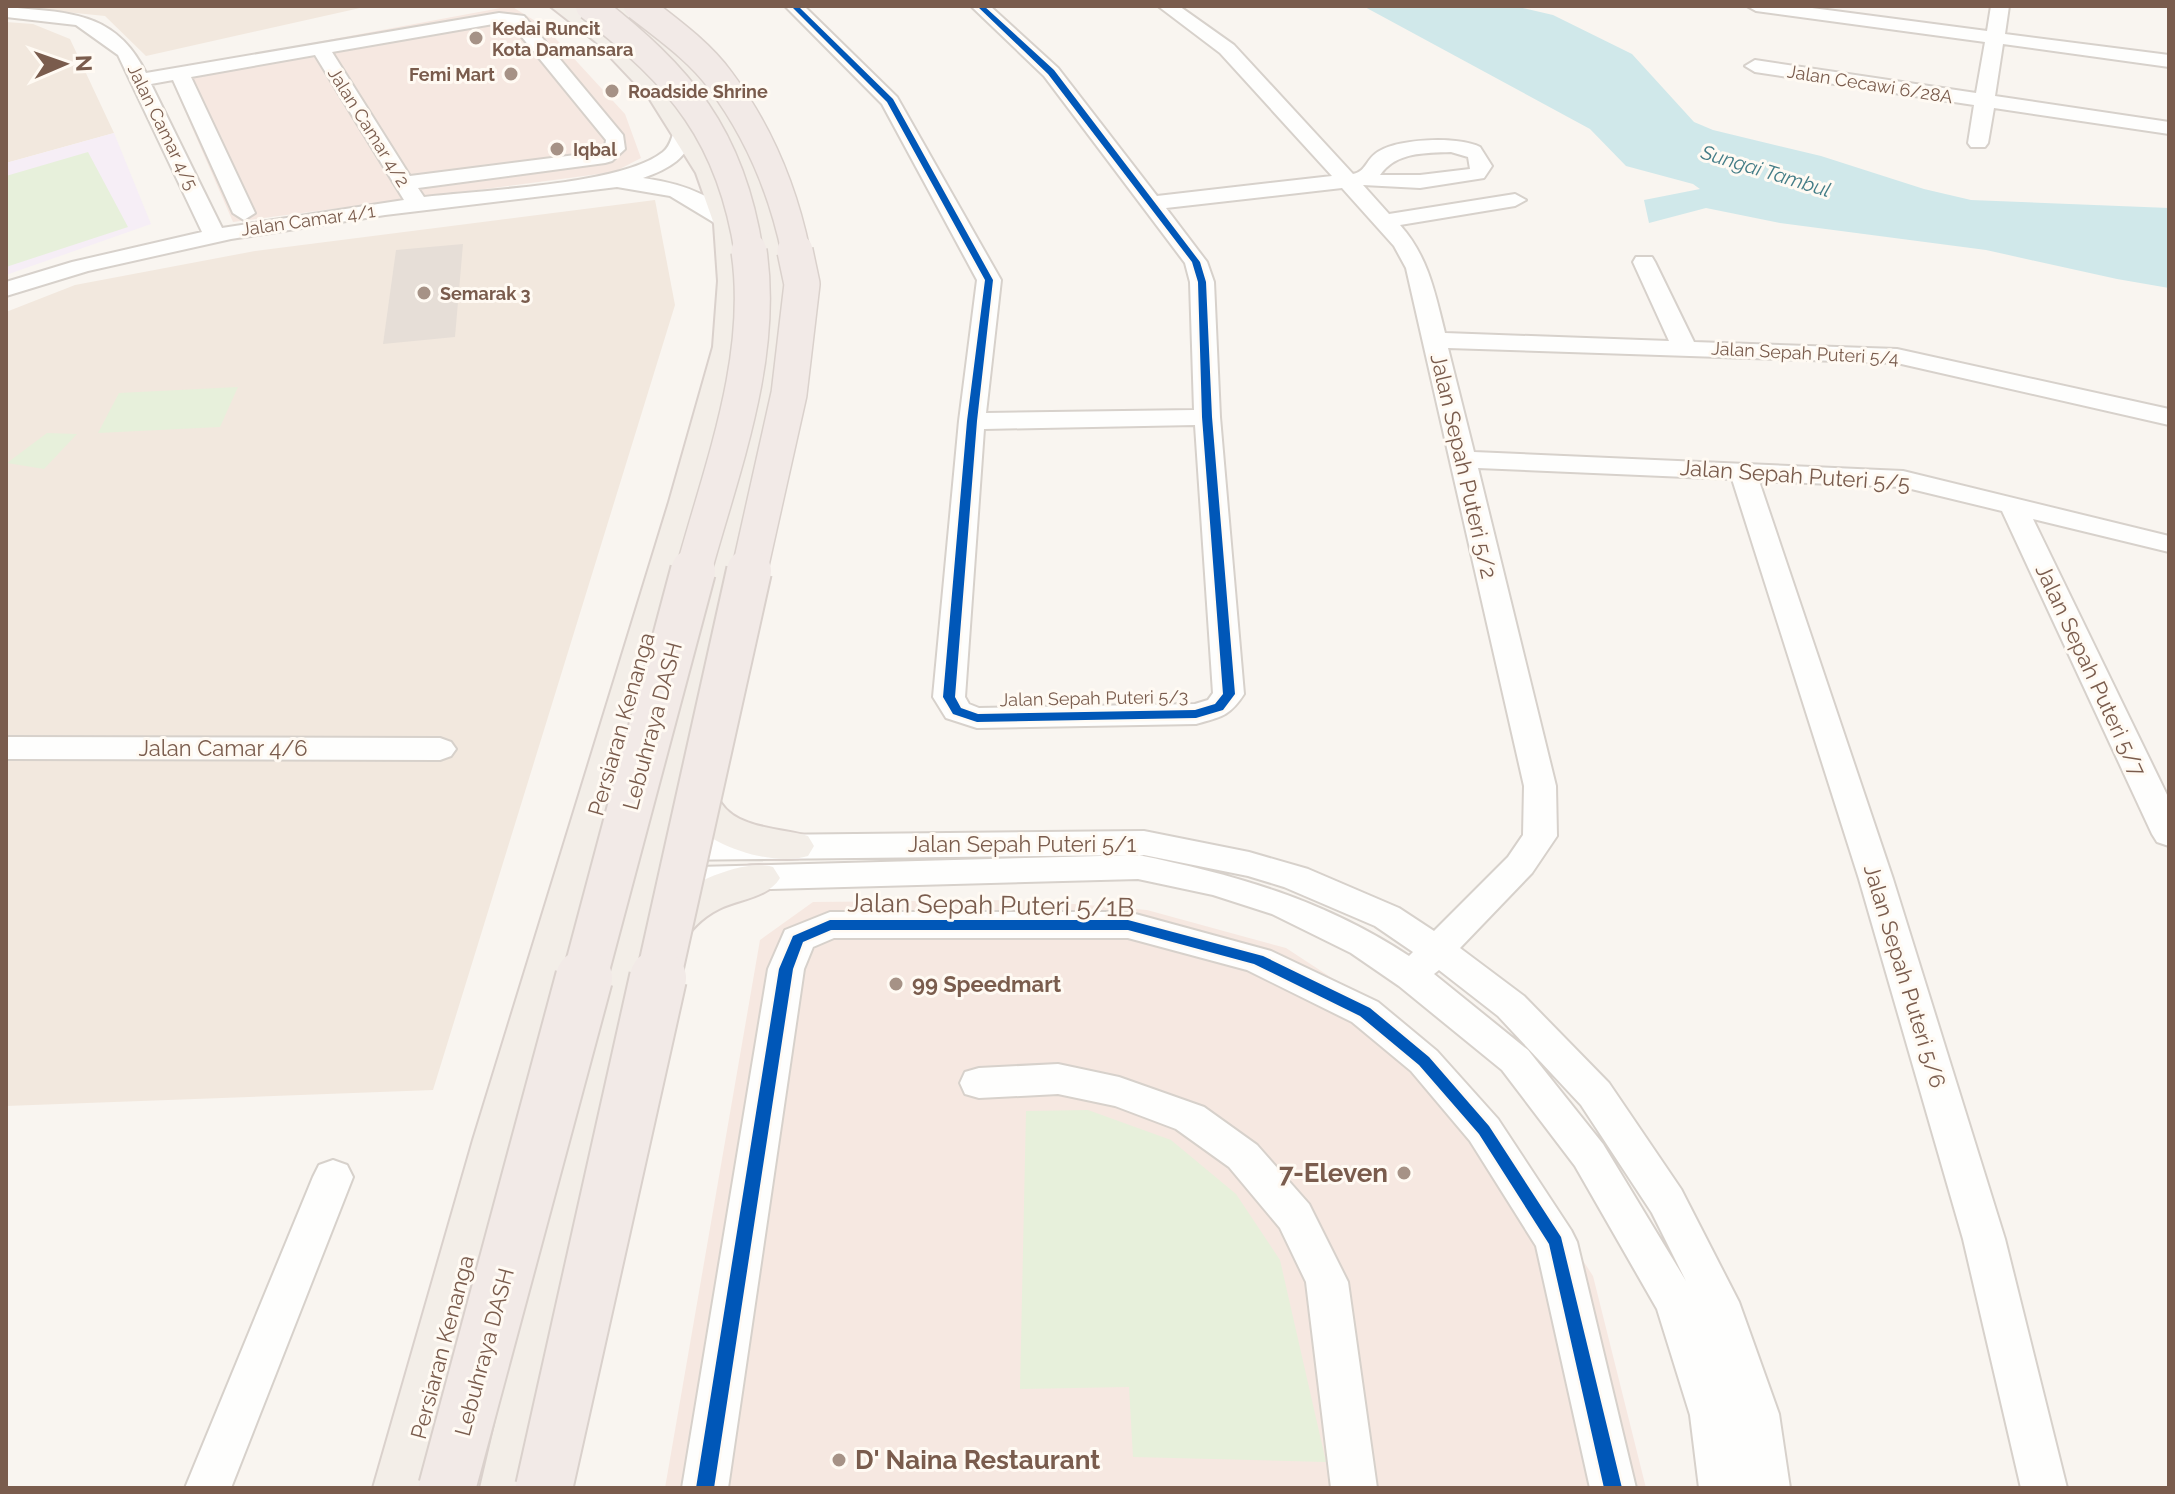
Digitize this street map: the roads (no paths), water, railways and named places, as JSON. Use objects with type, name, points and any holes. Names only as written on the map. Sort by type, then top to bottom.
[{"type":"highway","name":"Lebuhraya DASH","points":[[447,1488],[744,383],[753,289],[739,200],[713,139],[681,87],[639,44],[590,6]]},
{"type":"highway","points":[[544,1488],[789,394],[802,284],[785,202],[753,132],[719,78],[678,37],[638,6]]},
{"type":"main road","name":"Persiaran Kenanga","points":[[402,1488],[498,1140],[686,502],[728,347],[732,281],[728,224],[709,173],[659,94],[604,37],[561,6]]},
{"type":"main road","points":[[509,1488],[643,866],[711,638],[770,375],[775,321],[768,232],[746,160],[694,78],[641,27],[611,6]]},
{"type":"main road","points":[[643,866],[619,843],[620,816],[665,638],[686,502]]},
{"type":"main road","points":[[711,638],[695,794],[710,820],[735,835],[793,846]]},
{"type":"main road","points":[[417,1442],[490,1273],[594,904],[643,866]]},
{"type":"main road","points":[[599,1080],[665,932],[684,908],[699,899],[758,878]]},
{"type":"street","name":"Jalan Sepah Puteri 5/3","points":[[794,6],[890,101],[989,280],[972,421],[949,697],[957,711],[977,718],[1196,714],[1219,707],[1229,694],[1207,417],[1202,282],[1196,262],[1051,72],[980,6]]},
{"type":"street","name":"Jalan Sepah Puteri 5/2","points":[[1167,6],[1227,49],[1356,180],[1384,221],[1404,243],[1417,268],[1540,786],[1540,836],[1520,865],[1425,963]]},
{"type":"street","points":[[1756,6],[2169,61]]},
{"type":"street","points":[[1978,143],[2000,6]]},
{"type":"street","name":"Jalan Camar 4/5","points":[[6,12],[72,18],[94,27],[126,52],[214,234]]},
{"type":"street","points":[[139,80],[499,18],[518,20],[616,139],[615,149],[605,157],[404,183]]},
{"type":"street","name":"Jalan Camar 4/2","points":[[320,49],[417,205]]},
{"type":"street","name":"Jalan Cecawi 6/28A","points":[[1755,66],[2169,128]]},
{"type":"street","points":[[180,73],[244,213]]},
{"type":"street","name":"Jalan Camar 4/1","points":[[6,289],[80,264],[214,234],[615,181],[674,156],[684,142],[684,130]]},
{"type":"street","points":[[1153,203],[1356,180],[1386,184],[1414,183],[1477,174],[1482,166],[1480,158],[1472,150],[1463,146],[1443,147],[1388,154],[1356,180]]},
{"type":"street","name":"Jalan Camar 4/1","points":[[615,181],[686,193],[706,203],[728,224]]},
{"type":"street","points":[[1384,221],[1515,200]]},
{"type":"street","points":[[1644,262],[1684,346]]},
{"type":"street","name":"Jalan Sepah Puteri 5/4","points":[[1434,340],[1684,346],[1897,356],[2169,417]]},
{"type":"street","points":[[972,421],[1207,417]]},
{"type":"street","name":"Jalan Sepah Puteri 5/5","points":[[1463,459],[1903,479],[2169,544]]},
{"type":"street","name":"Jalan Sepah Puteri 5/6","points":[[1742,470],[1876,879],[1980,1224],[2044,1488]]},
{"type":"street","name":"Jalan Sepah Puteri 5/7","points":[[2013,506],[2169,834]]},
{"type":"street","name":"Jalan Camar 4/6","points":[[6,748],[440,749]]},
{"type":"street","name":"Jalan Sepah Puteri 5/1","points":[[643,866],[793,846],[1144,843],[1249,864],[1296,878],[1387,917],[1425,963],[1511,1006],[1595,1094],[1667,1201],[1718,1302],[1757,1414],[1767,1488]]},
{"type":"street","points":[[643,866],[758,878],[1138,867],[1216,883],[1284,905],[1364,944],[1425,963],[1515,1060],[1589,1155],[1677,1304],[1712,1415],[1722,1488]]},
{"type":"street","name":"Jalan Sepah Puteri 5/1B","points":[[705,1488],[786,969],[798,939],[830,925],[1128,925],[1258,960],[1365,1012],[1424,1061],[1454,1095],[1484,1130],[1556,1242],[1613,1488]]},
{"type":"street","points":[[979,1083],[1058,1079],[1119,1092],[1190,1118],[1243,1156],[1295,1216],[1327,1282],[1354,1488]]},
{"type":"street","points":[[208,1488],[333,1177]]},
{"type":"water","name":"Sungai Tambul","points":[[1363,6],[1514,6],[1553,15],[1632,54],[1694,122],[1713,130],[1821,156],[1924,189],[1971,200],[2169,208],[2169,288],[1986,250],[1780,223],[1706,208],[1649,223],[1644,200],[1700,189],[1693,184],[1626,166],[1590,129]]},
{"type":"place","name":"Kedai Runcit Kota Damansara","points":[[476,38]]},
{"type":"place","name":"Femi Mart","points":[[511,74]]},
{"type":"place","name":"Roadside Shrine","points":[[612,91]]},
{"type":"place","name":"Iqbal","points":[[557,149]]},
{"type":"place","name":"Semarak 3","points":[[424,293]]},
{"type":"place","name":"99 Speedmart","points":[[896,984]]},
{"type":"place","name":"7-Eleven","points":[[1404,1173]]},
{"type":"place","name":"D' Naina Restaurant","points":[[839,1460]]}]
